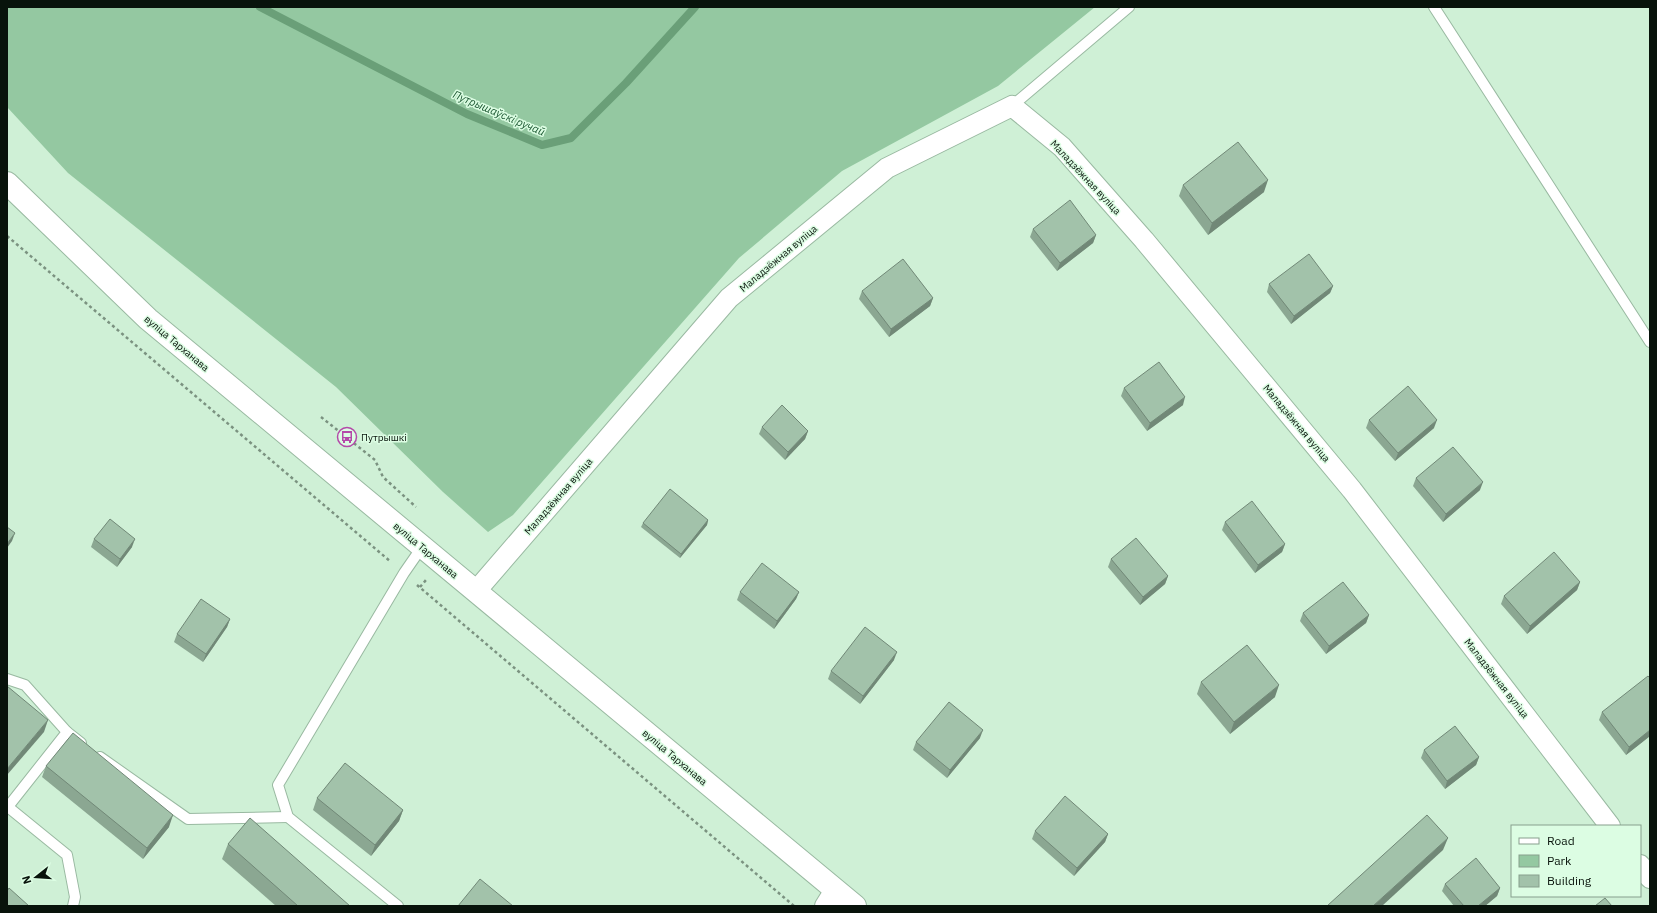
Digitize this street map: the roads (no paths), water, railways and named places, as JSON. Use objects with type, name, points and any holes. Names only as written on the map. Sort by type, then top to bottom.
[{"type":"main road","name":"вуліца Тарханава","points":[[7,183],[148,320],[476,592],[830,898],[855,906]]},
{"type":"street","name":"Маладзёжная вуліца","points":[[476,592],[729,298],[887,168],[1012,106],[1062,147],[1144,240],[1352,490],[1609,825]]},
{"type":"street","points":[[1641,866],[1650,878]]},
{"type":"lane","points":[[1012,106],[1129,7]]},
{"type":"lane","points":[[1434,7],[1650,342]]},
{"type":"lane","points":[[398,906],[288,817],[278,785],[404,573],[422,547]]},
{"type":"lane","points":[[7,679],[25,685],[66,732],[188,819],[288,817]]},
{"type":"lane","points":[[66,732],[8,808],[67,855],[75,897],[73,906]]},
{"type":"waterway","name":"Путрышаўскі ручай","points":[[260,7],[467,114],[542,145],[571,138],[626,83],[695,7]]},
{"type":"place","name":"Путрышкі","points":[[347,437]]}]
